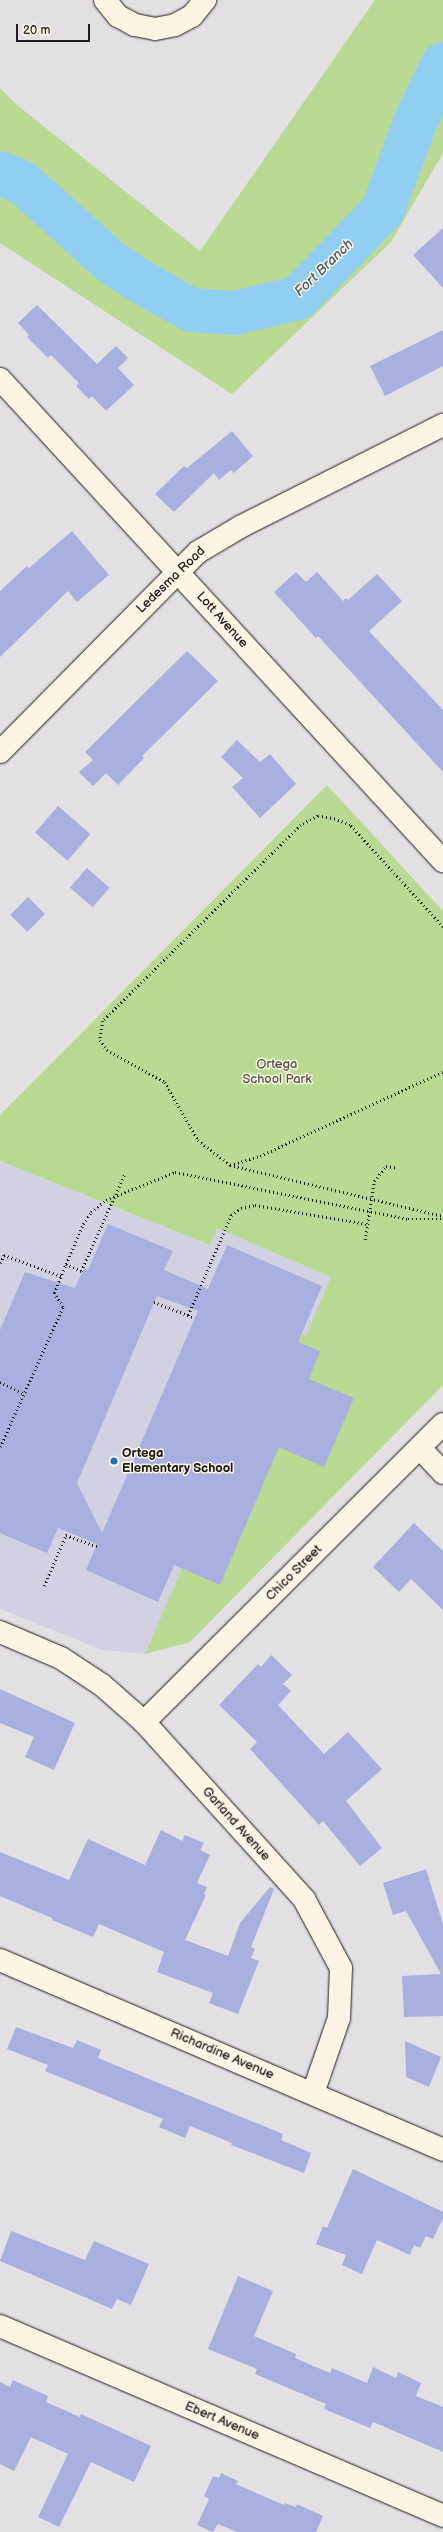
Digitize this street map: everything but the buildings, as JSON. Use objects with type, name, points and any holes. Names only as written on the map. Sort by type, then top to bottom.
[{"type":"street","points":[[105,0],[118,16],[136,26],[155,29],[175,26],[192,16],[205,0]]},
{"type":"street","name":"Lott Avenue","points":[[0,379],[443,861]]},
{"type":"street","name":"Ledesma Road","points":[[0,752],[198,552],[214,541],[443,425]]},
{"type":"street","name":"Chico Street","points":[[144,1722],[443,1424]]},
{"type":"street","points":[[420,1448],[443,1473]]},
{"type":"street","name":"Garland Avenue","points":[[0,1632],[61,1658],[102,1685],[144,1722],[304,1899],[341,1968],[339,2018],[313,2093]]},
{"type":"street","name":"Richardine Avenue","points":[[0,1960],[443,2150]]},
{"type":"street","name":"Ebert Avenue","points":[[0,2326],[443,2516]]},
{"type":"path","points":[[443,927],[350,826],[335,819],[318,816],[301,825],[103,1021],[100,1040],[107,1050],[165,1082],[198,1140],[230,1165],[372,1199],[443,1218]]},
{"type":"path","points":[[230,1165],[260,1156],[443,1072]]},
{"type":"path","points":[[365,1240],[374,1181],[386,1166],[398,1168]]},
{"type":"path","points":[[0,1448],[63,1307],[54,1292],[66,1264],[91,1212],[114,1197],[174,1172],[408,1219],[443,1218]]},
{"type":"path","points":[[66,1264],[81,1271],[125,1173]]},
{"type":"path","points":[[188,1316],[231,1215],[241,1208],[255,1205],[367,1224]]},
{"type":"path","points":[[0,1263],[4,1255],[61,1276]]},
{"type":"path","points":[[154,1302],[195,1318]]},
{"type":"path","points":[[0,1382],[25,1394]]},
{"type":"path","points":[[44,1586],[66,1535],[97,1546]]},
{"type":"shaded area","name":"Ortega Elementary School","points":[[0,1161],[210,1245],[217,1228],[332,1277],[306,1336],[286,1327],[145,1654],[102,1650],[0,1609]]},
{"type":"green space","points":[[375,0],[443,0],[443,153],[391,242],[232,394],[0,243],[0,88],[17,105],[200,251]]},
{"type":"green space","name":"Ortega School Park","points":[[327,785],[443,911],[443,1385],[190,1642],[145,1654],[286,1327],[306,1336],[331,1277],[217,1228],[210,1245],[0,1161],[0,1115]]},
{"type":"waterway","name":"Fort Branch","points":[[0,173],[23,183],[111,262],[136,279],[191,310],[235,313],[298,298],[383,210],[416,120],[443,64]]},
{"type":"place","name":"Ortega Elementary School","points":[[114,1461]]}]
